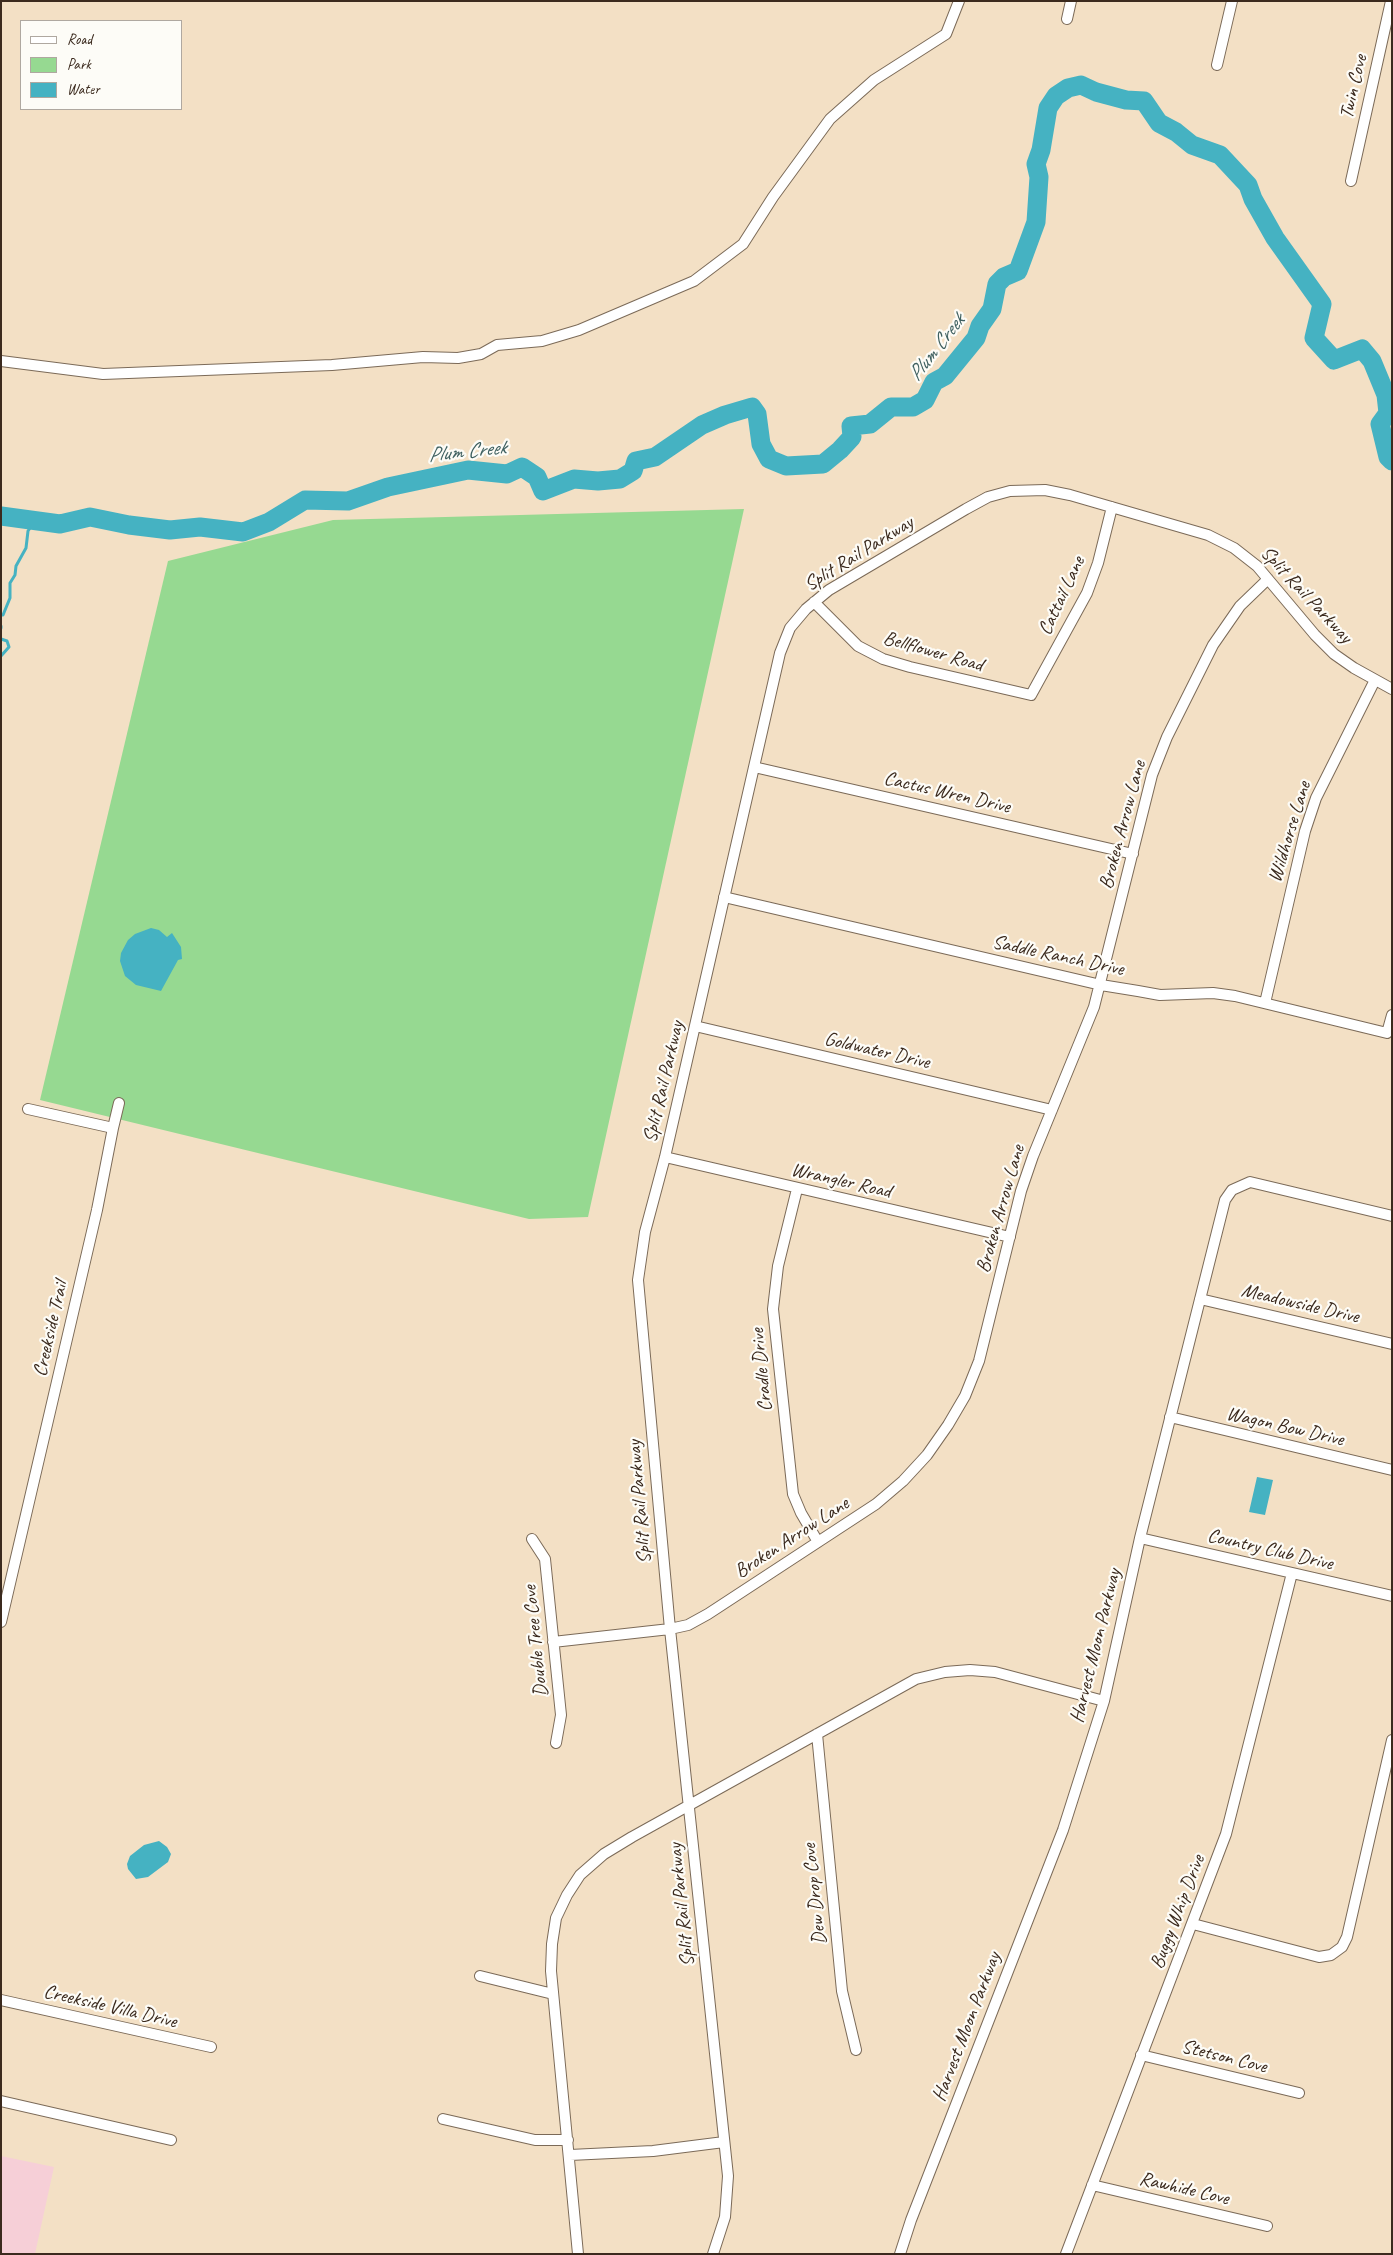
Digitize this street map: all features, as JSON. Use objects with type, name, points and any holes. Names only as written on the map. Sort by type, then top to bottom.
[{"type":"street","points":[[1,362],[103,374],[332,365],[423,357],[458,358],[481,354],[497,345],[542,342],[579,330],[694,281],[743,244],[773,197],[830,119],[874,80],[902,61],[928,48],[946,34],[959,1]]},
{"type":"street","points":[[1067,19],[1071,1]]},
{"type":"street","points":[[1217,65],[1232,1]]},
{"type":"street","name":"Twin Cove","points":[[1351,181],[1391,1]]},
{"type":"street","name":"Split Rail Parkway","points":[[713,2254],[725,2217],[728,2176],[670,1629],[638,1280],[645,1232],[665,1157],[780,653],[790,628],[814,602],[829,590],[988,497],[1010,491],[1045,490],[1208,535],[1234,548],[1257,566],[1334,654],[1392,689]]},
{"type":"street","name":"Cattail Lane","points":[[1030,695],[1087,593],[1098,563],[1112,507]]},
{"type":"street","name":"Broken Arrow Lane","points":[[553,1642],[670,1629],[688,1625],[708,1614],[876,1504],[903,1481],[927,1455],[948,1426],[965,1396],[979,1361],[1024,1182],[1094,1007],[1152,775],[1167,736],[1213,645],[1240,606],[1268,579]]},
{"type":"street","name":"Bellflower Road","points":[[814,602],[858,646],[884,659],[910,667],[1030,695]]},
{"type":"street","name":"Wildhorse Lane","points":[[1265,1003],[1305,831],[1313,806],[1331,765],[1375,680]]},
{"type":"street","name":"Cactus Wren Drive","points":[[754,767],[1133,854]]},
{"type":"street","name":"Saddle Ranch Drive","points":[[724,897],[1100,985],[1160,995],[1213,993],[1235,996],[1387,1033],[1392,1015]]},
{"type":"street","name":"Goldwater Drive","points":[[695,1026],[1052,1110]]},
{"type":"street","name":"Creekside Trail","points":[[1,1622],[27,1518],[65,1340],[97,1210],[119,1103]]},
{"type":"street","points":[[28,1109],[113,1128]]},
{"type":"street","name":"Wrangler Road","points":[[665,1157],[1010,1237]]},
{"type":"street","name":"Harvest Moon Parkway","points":[[900,2254],[911,2220],[1063,1830],[1104,1701],[1140,1538],[1225,1200],[1232,1190],[1250,1182],[1392,1216]]},
{"type":"street","name":"Cradle Drive","points":[[797,1189],[778,1266],[773,1309],[792,1494],[818,1542]]},
{"type":"street","name":"Meadowside Drive","points":[[1200,1299],[1392,1344]]},
{"type":"street","name":"Wagon Bow Drive","points":[[1170,1417],[1392,1470]]},
{"type":"street","name":"Country Club Drive","points":[[1140,1538],[1392,1596]]},
{"type":"street","name":"Double Tree Cove","points":[[532,1539],[545,1559],[561,1715],[556,1743]]},
{"type":"street","name":"Buggy Whip Drive","points":[[1066,2254],[1226,1834],[1292,1574]]},
{"type":"street","points":[[578,2254],[570,2155],[553,1994],[552,1944],[556,1918],[567,1895],[580,1875],[604,1854],[916,1680],[945,1672],[970,1670],[995,1672],[1104,1701]]},
{"type":"street","name":"Dew Drop Cove","points":[[817,1734],[842,1991],[856,2050]]},
{"type":"street","points":[[1193,1924],[1318,1957],[1331,1954],[1342,1947],[1348,1937],[1392,1740]]},
{"type":"street","points":[[480,1976],[553,1994]]},
{"type":"street","name":"Creekside Villa Drive","points":[[1,2000],[211,2048]]},
{"type":"street","name":"Stetson Cove","points":[[1141,2055],[1299,2093]]},
{"type":"street","points":[[1,2101],[171,2140]]},
{"type":"street","points":[[443,2119],[535,2140],[568,2140]]},
{"type":"street","points":[[570,2155],[653,2151],[724,2142]]},
{"type":"street","name":"Rawhide Cove","points":[[1092,2185],[1267,2226]]},
{"type":"shaded area","points":[[1,2156],[54,2167],[35,2254],[1,2254]]},
{"type":"green space","points":[[744,509],[588,1217],[529,1219],[40,1100],[168,561],[333,520]]},
{"type":"water","points":[[151,928],[159,930],[167,937],[172,933],[181,947],[182,959],[178,960],[161,991],[136,985],[125,976],[120,961],[121,953],[128,940],[135,934]]},
{"type":"water","points":[[1257,1477],[1273,1480],[1265,1515],[1249,1512]]},
{"type":"water","points":[[159,1841],[167,1847],[171,1854],[168,1862],[148,1877],[136,1879],[128,1869],[127,1864],[130,1856],[144,1845]]},
{"type":"waterway","name":"Plum Creek","points":[[1,516],[60,524],[90,517],[129,525],[170,530],[200,527],[243,532],[269,522],[305,500],[348,501],[388,487],[468,470],[507,474],[522,467],[537,477],[543,491],[574,479],[598,481],[620,479],[633,471],[636,461],[655,457],[702,425],[725,415],[752,407],[757,414],[761,444],[769,459],[786,466],[823,464],[852,437],[851,426],[870,424],[891,407],[913,407],[925,400],[934,382],[945,376],[976,338],[980,326],[992,309],[997,284],[1004,277],[1018,271],[1036,222],[1039,177],[1036,164],[1041,150],[1048,108],[1056,96],[1068,88],[1081,85],[1096,92],[1126,100],[1144,101],[1159,123],[1176,132],[1192,145],[1220,155],[1248,185],[1253,199],[1275,238],[1322,304],[1314,338],[1334,360],[1362,349],[1372,361],[1386,395],[1388,413],[1380,424],[1388,457],[1392,461]]},
{"type":"waterway","points":[[1,615],[3,615],[10,598],[10,583],[15,575],[16,566],[26,548],[28,531],[36,519]]},
{"type":"waterway","points":[[1,639],[7,641],[9,647],[1,656]]}]
